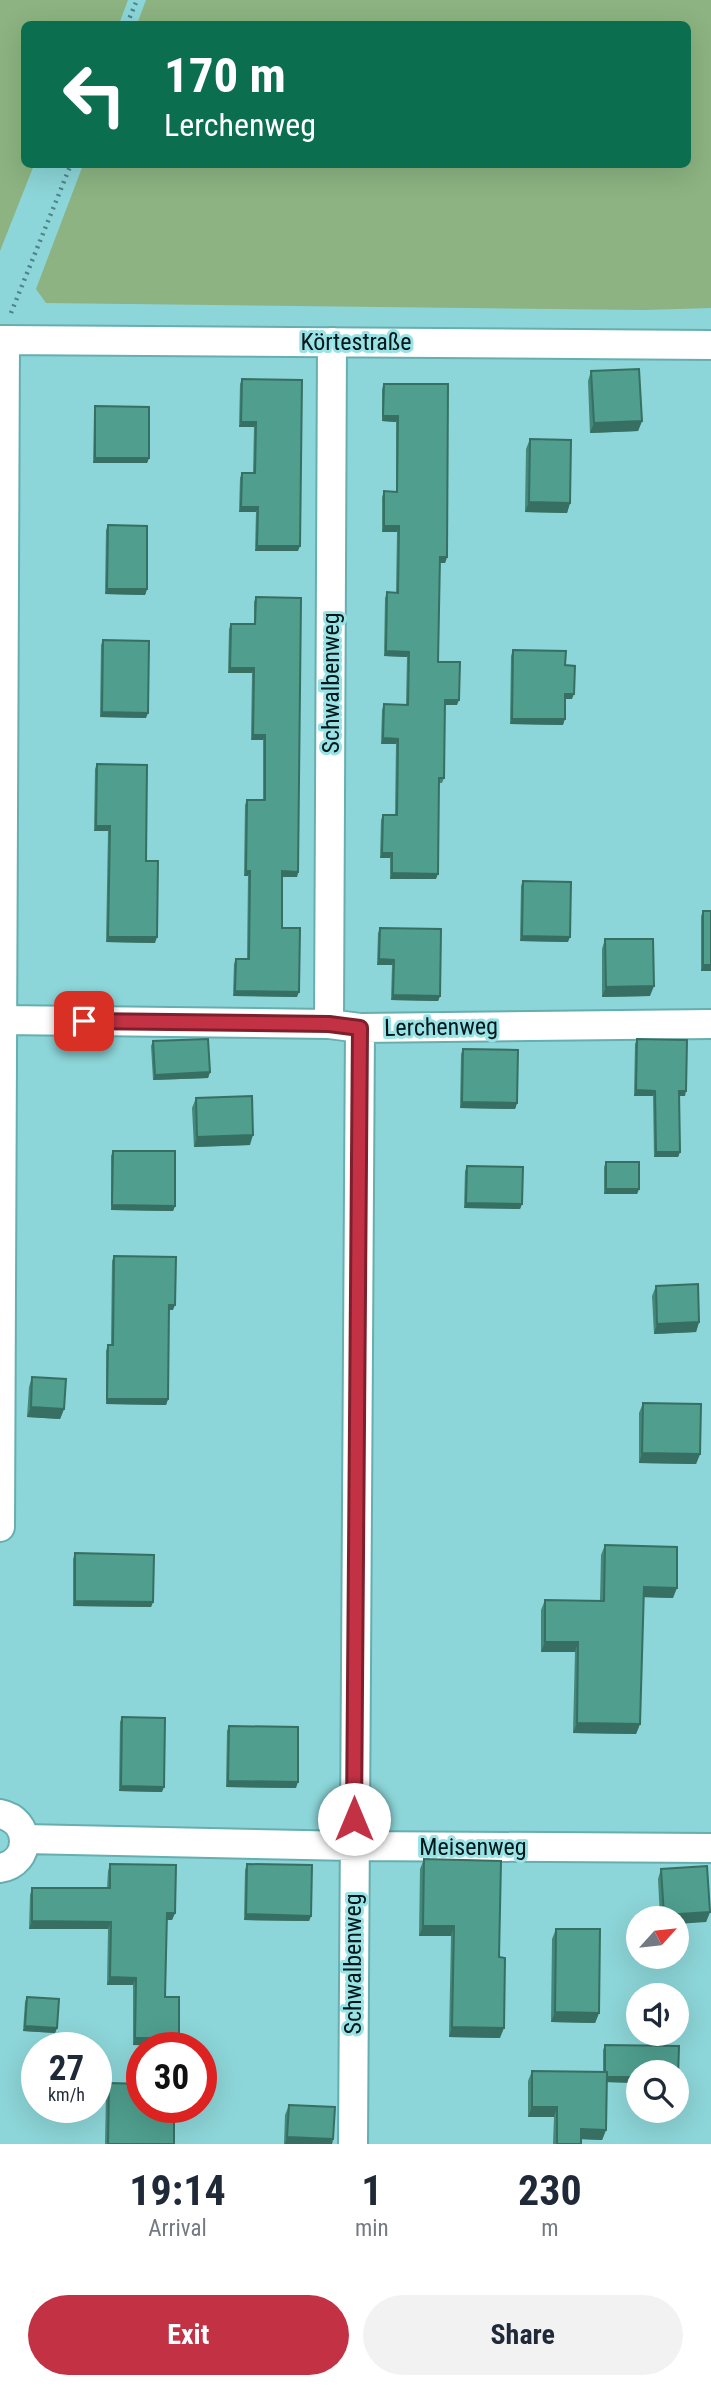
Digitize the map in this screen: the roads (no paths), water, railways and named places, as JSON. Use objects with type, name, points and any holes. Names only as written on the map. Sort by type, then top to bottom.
[{"type":"street","name":"Körtestraße","points":[[3,340],[711,345]]},
{"type":"street","points":[[0,1527],[3,340]]},
{"type":"street","name":"Schwalbenweg","points":[[329,1024],[332,342]]},
{"type":"street","name":"Lerchenweg","points":[[2,1020],[329,1024],[360,1028],[711,1024]]},
{"type":"street","name":"Schwalbenweg","points":[[353,2144],[360,1028]]},
{"type":"street","points":[[0,1814],[13,1819],[25,1839],[18,1860],[0,1868]]},
{"type":"street","name":"Meisenweg","points":[[25,1839],[353,1846],[711,1848]]}]
